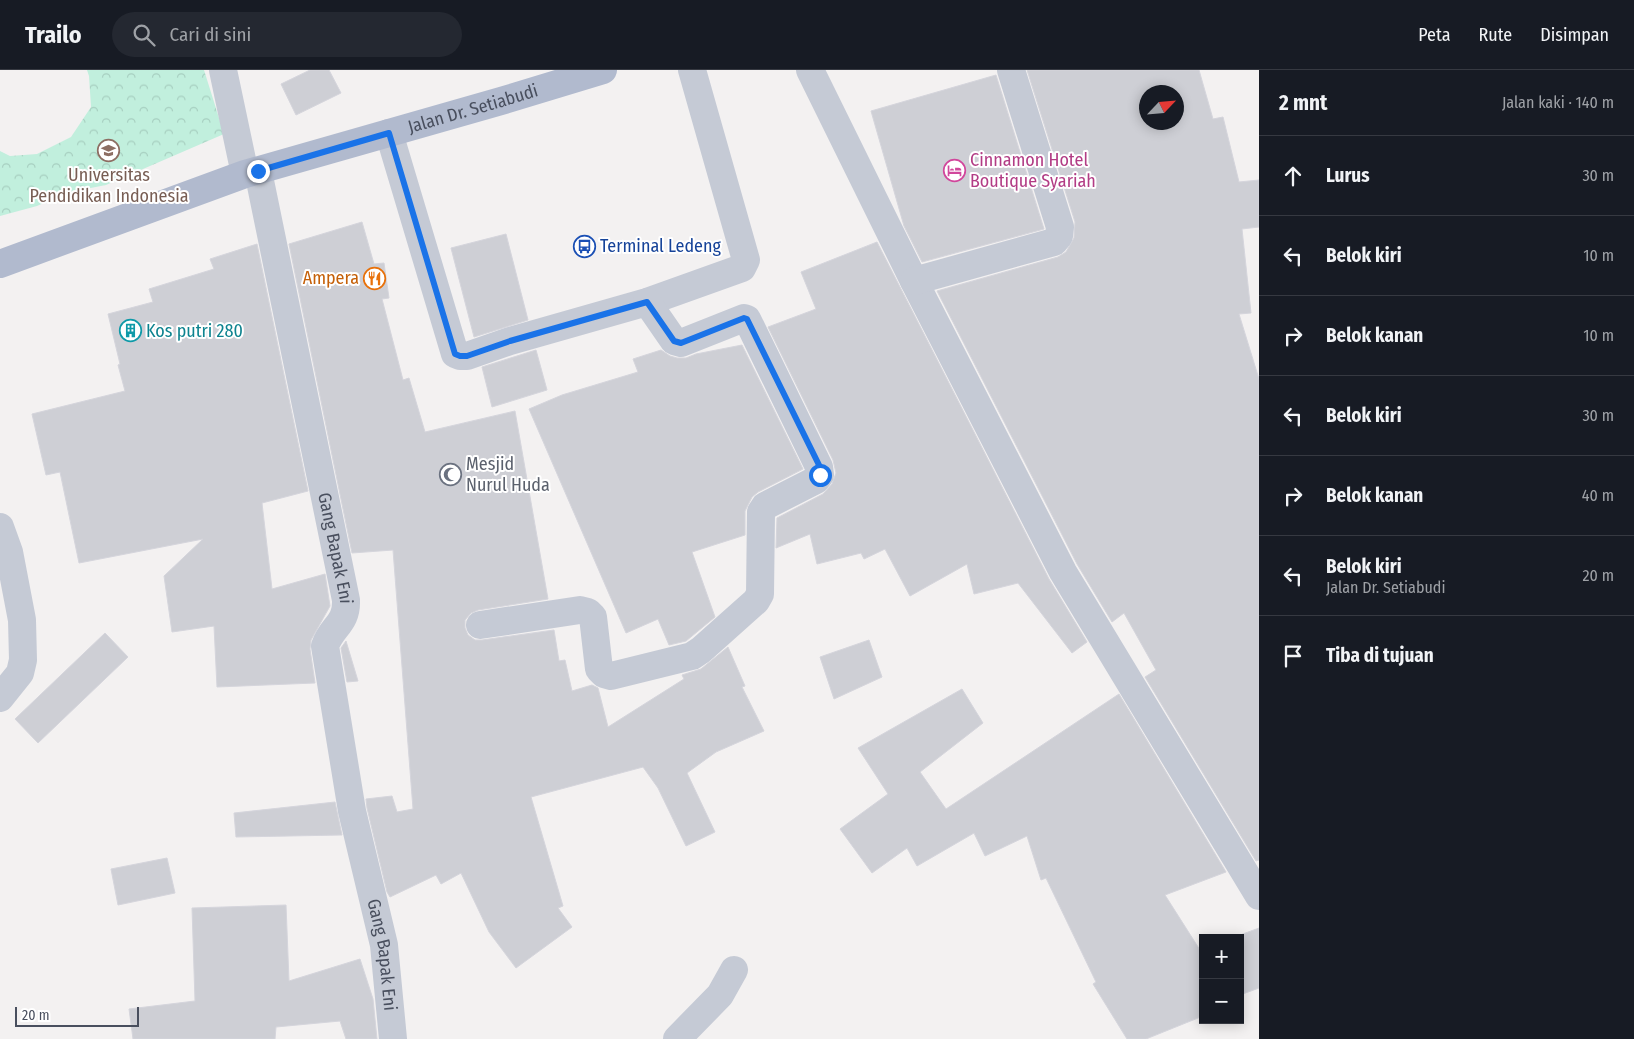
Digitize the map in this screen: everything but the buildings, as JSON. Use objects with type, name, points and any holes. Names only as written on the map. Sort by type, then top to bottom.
[{"type":"main road","name":"Jalan Dr. Setiabudi","points":[[0,264],[252,173],[603,70]]},
{"type":"street","name":"Gang Bapak Eni","points":[[223,70],[252,173],[346,600],[347,612],[325,646],[352,811],[384,945],[393,1039]]},
{"type":"street","points":[[389,133],[455,354],[467,356],[510,341],[647,302],[742,268],[746,260],[692,70]]},
{"type":"street","points":[[810,70],[914,281],[1063,572],[1259,896]]},
{"type":"street","points":[[914,281],[1054,242],[1059,236],[1060,227],[1011,70]]},
{"type":"street","points":[[480,625],[580,610],[588,612],[593,617],[599,669],[604,674],[611,676],[692,656],[756,601],[760,594],[760,512],[765,506],[816,480],[820,475],[820,467],[747,319],[744,318],[681,343],[674,341],[647,302]]},
{"type":"street","points":[[0,527],[8,552],[22,620],[23,660],[20,673],[0,698]]},
{"type":"street","points":[[676,1039],[720,995],[734,970]]},
{"type":"green space","points":[[87,70],[204,70],[224,134],[106,185],[65,193],[37,206],[0,216],[0,151],[10,156],[37,154],[71,137],[91,107]]},
{"type":"place","name":"Universitas Pendidikan Indonesia","points":[[109,150]]},
{"type":"place","name":"Cinnamon Hotel Boutique Syariah","points":[[954,170]]},
{"type":"place","name":"Terminal Ledeng","points":[[584,246]]},
{"type":"place","name":"Ampera","points":[[375,278]]},
{"type":"place","name":"Kos putri 280","points":[[130,331]]},
{"type":"place","name":"Mesjid Nurul Huda","points":[[450,474]]},
{"type":"route","points":[[258,171],[389,133],[455,354],[460,356],[467,356],[510,341],[647,302],[674,341],[681,343],[744,318],[747,319],[820,467],[820,475]]}]
